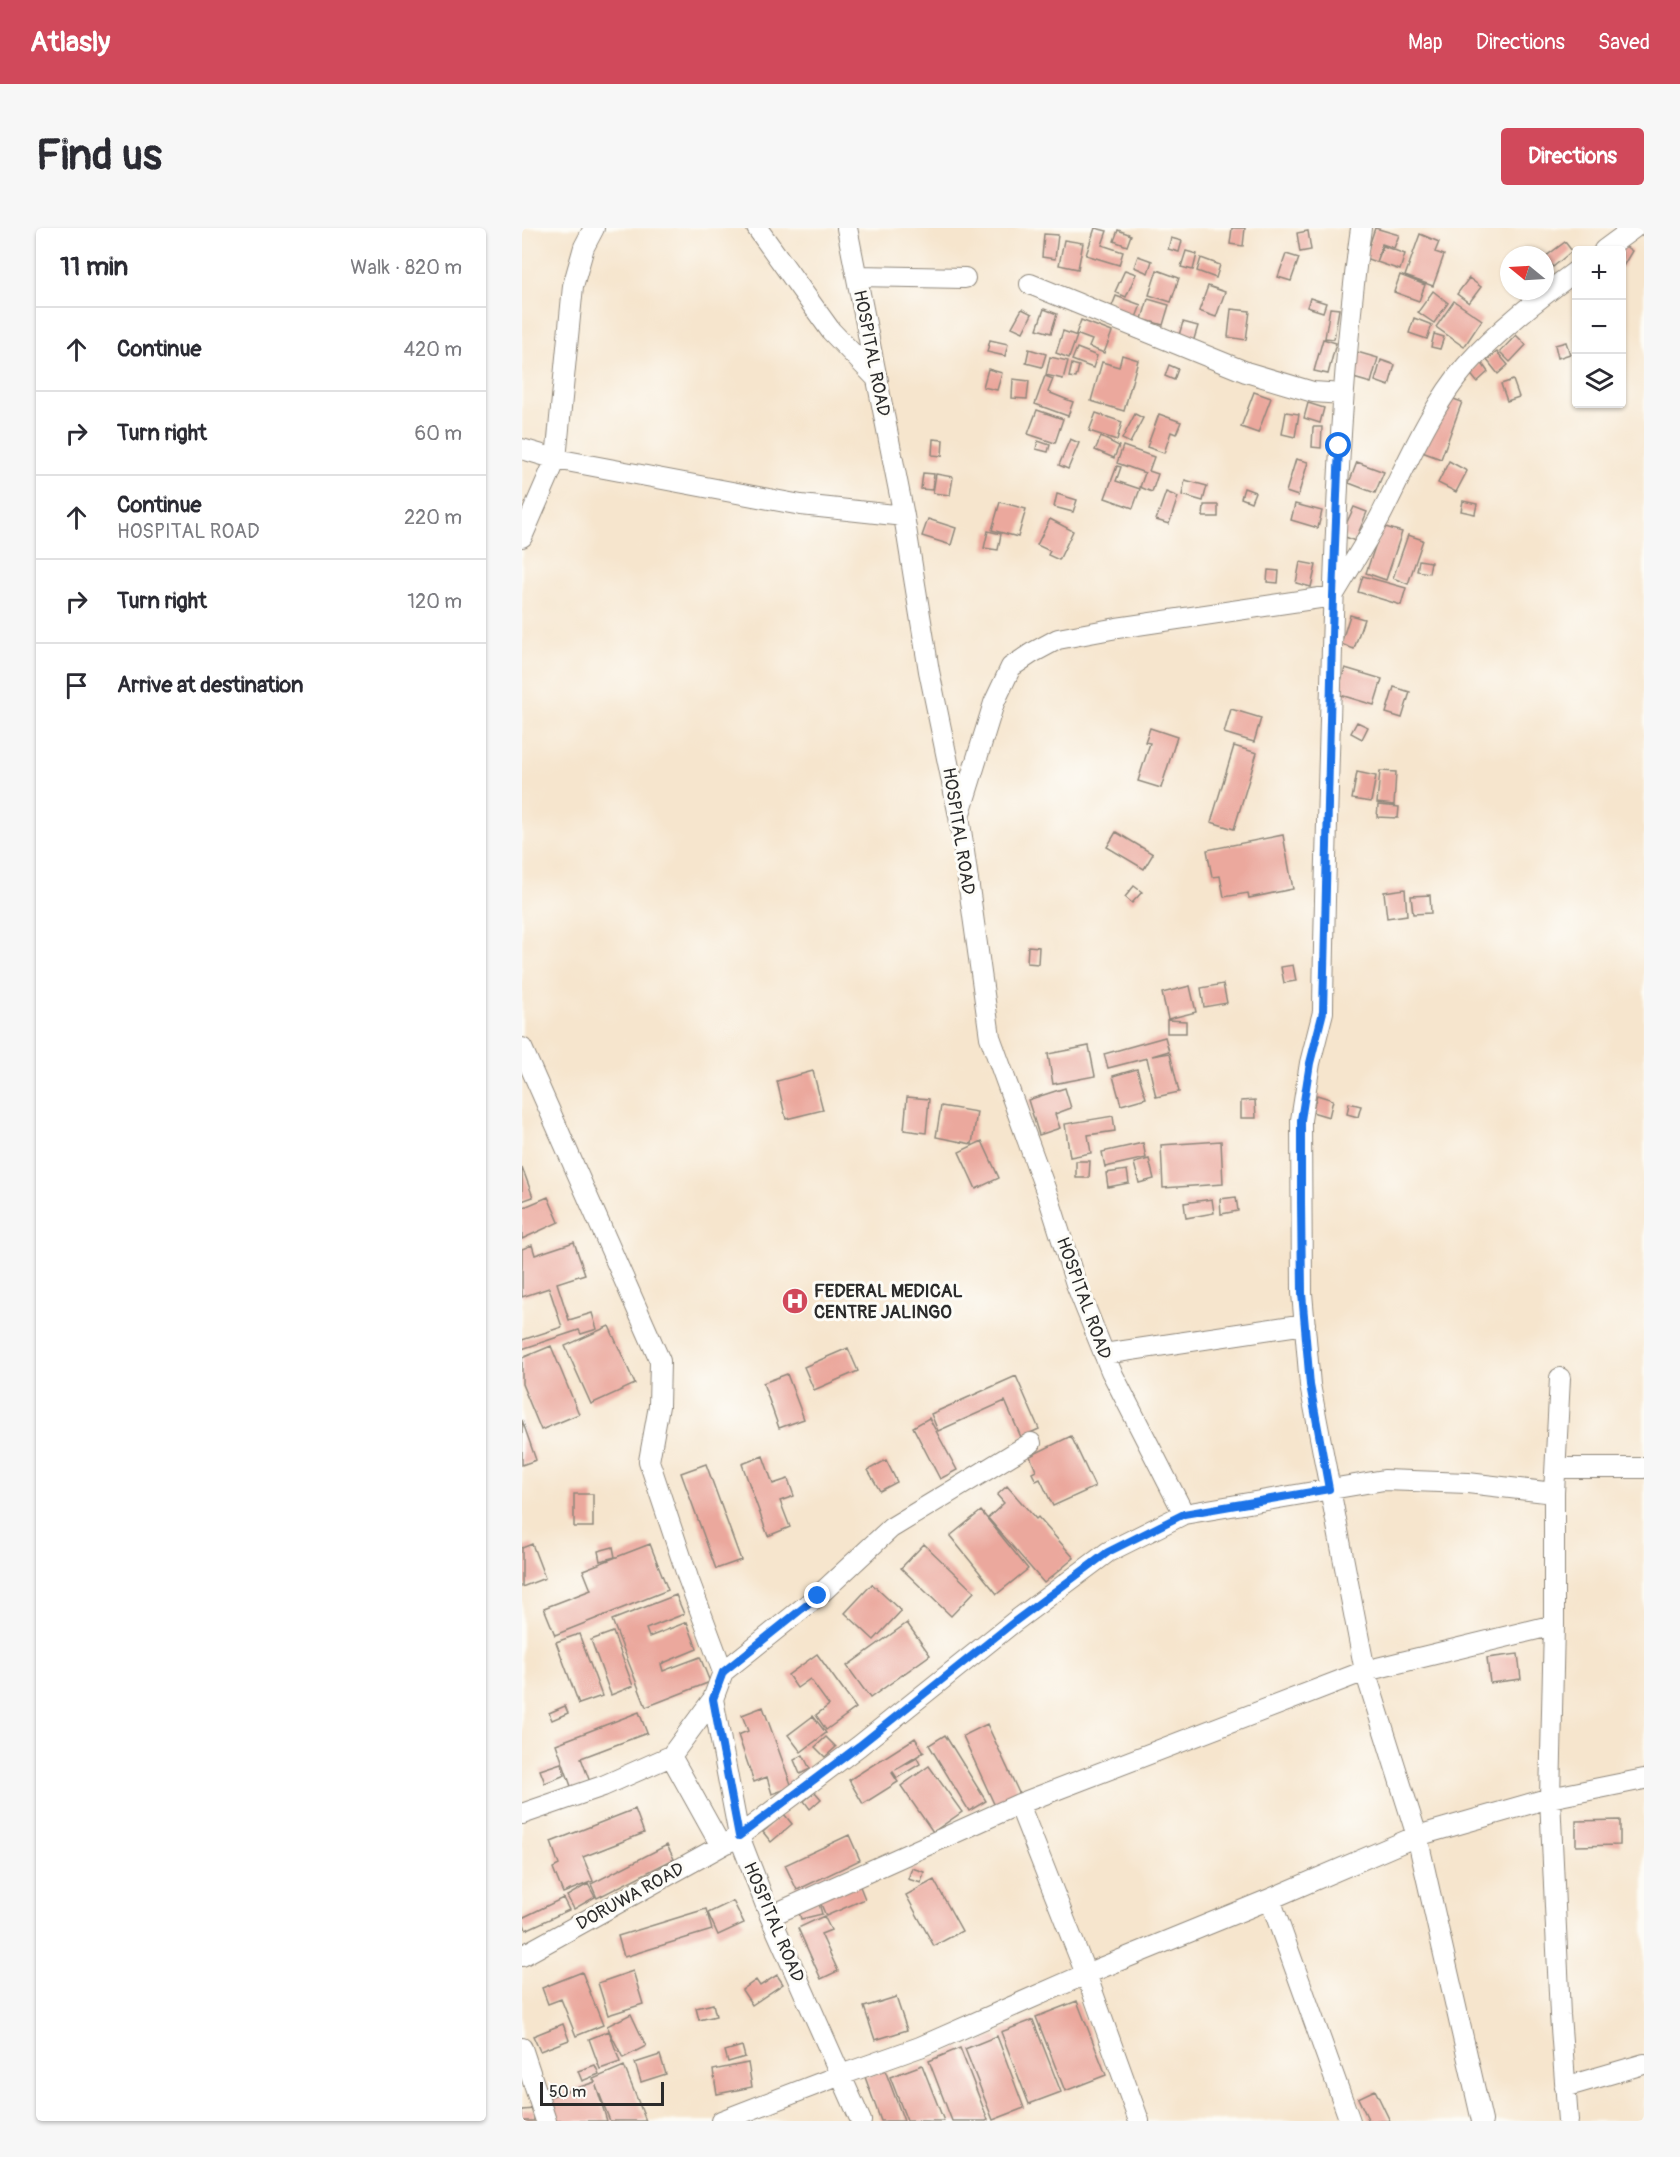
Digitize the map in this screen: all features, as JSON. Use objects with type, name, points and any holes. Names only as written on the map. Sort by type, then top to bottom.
[{"type":"street","points":[[522,537],[556,459],[573,286],[584,247],[594,228]]},
{"type":"street","points":[[757,228],[831,331],[878,380]]},
{"type":"street","name":"HOSPITAL ROAD","points":[[847,228],[904,516],[929,671],[959,816],[990,1037],[1076,1284],[1104,1354],[1184,1514]]},
{"type":"street","points":[[1361,228],[1351,301],[1339,446],[1323,1012],[1310,1063],[1301,1120],[1302,1293],[1310,1385],[1365,1671],[1417,1836],[1482,2121]]},
{"type":"street","points":[[1609,246],[1634,228]]},
{"type":"street","points":[[1333,596],[1379,517],[1414,448],[1466,367],[1531,304],[1572,274]]},
{"type":"street","points":[[857,276],[965,278]]},
{"type":"street","points":[[1030,284],[1246,372],[1313,392],[1343,394]]},
{"type":"street","points":[[522,449],[556,459],[801,505],[904,516]]},
{"type":"street","points":[[959,816],[994,703],[1011,667],[1032,653],[1058,639],[1333,596]]},
{"type":"street","points":[[522,1048],[527,1068],[660,1361],[659,1406],[649,1461],[688,1578],[723,1672]]},
{"type":"street","points":[[1104,1354],[1305,1324]]},
{"type":"street","points":[[1560,1378],[1554,1493],[1550,1798],[1568,2121]]},
{"type":"street","points":[[522,1814],[603,1786],[671,1756],[713,1699],[723,1672],[818,1596],[891,1528],[1031,1443]]},
{"type":"street","points":[[1556,1467],[1644,1468]]},
{"type":"street","points":[[739,1836],[859,1746],[1014,1622],[1108,1552],[1184,1514],[1384,1480],[1468,1483],[1554,1493]]},
{"type":"street","points":[[770,1916],[1019,1804],[1365,1671],[1554,1625]]},
{"type":"street","name":"HOSPITAL ROAD","points":[[713,1699],[739,1836],[770,1916],[861,2121]]},
{"type":"street","points":[[671,1756],[721,1846]]},
{"type":"street","points":[[721,2121],[920,2047],[1086,1974],[1417,1836],[1550,1798],[1644,1779]]},
{"type":"street","points":[[1019,1804],[1086,1974],[1139,2121]]},
{"type":"street","name":"DORUWA ROAD","points":[[522,1956],[739,1836]]},
{"type":"street","points":[[1270,1899],[1350,2121]]},
{"type":"street","points":[[522,2048],[546,2121]]},
{"type":"street","points":[[1565,2087],[1644,2064]]},
{"type":"building","points":[[1095,228],[1107,231],[1102,245],[1123,252],[1119,265],[1086,255]]},
{"type":"building","points":[[1232,228],[1245,228],[1243,246],[1230,244]]},
{"type":"building","points":[[1375,228],[1399,235],[1394,248],[1382,244],[1376,262],[1365,258]]},
{"type":"building","points":[[1118,230],[1131,235],[1127,246],[1114,241]]},
{"type":"building","points":[[1308,231],[1311,250],[1300,252],[1297,233]]},
{"type":"building","points":[[1044,234],[1058,235],[1055,259],[1042,257]]},
{"type":"building","points":[[1420,234],[1439,242],[1435,252],[1444,255],[1433,286],[1405,276]]},
{"type":"building","points":[[1171,238],[1182,241],[1179,252],[1168,249]]},
{"type":"building","points":[[1064,240],[1083,243],[1078,269],[1059,265]]},
{"type":"building","points":[[1565,242],[1572,251],[1554,266],[1554,250]]},
{"type":"building","points":[[1383,246],[1405,254],[1400,270],[1377,262]]},
{"type":"building","points":[[1626,247],[1632,251],[1626,261]]},
{"type":"building","points":[[1186,251],[1197,254],[1193,270],[1181,267]]},
{"type":"building","points":[[1286,254],[1299,258],[1291,281],[1278,277]]},
{"type":"building","points":[[1138,256],[1152,261],[1148,273],[1134,267]]},
{"type":"building","points":[[1201,258],[1220,265],[1216,278],[1197,271]]},
{"type":"building","points":[[1125,270],[1136,274],[1126,297],[1115,292]]},
{"type":"building","points":[[1157,270],[1179,278],[1171,302],[1149,295]]},
{"type":"building","points":[[1400,275],[1425,285],[1419,301],[1394,292]]},
{"type":"building","points":[[1469,278],[1481,287],[1469,303],[1457,294]]},
{"type":"building","points":[[1208,286],[1225,292],[1216,317],[1199,311]]},
{"type":"building","points":[[1433,291],[1448,303],[1434,323],[1418,312]]},
{"type":"building","points":[[1116,296],[1141,305],[1135,320],[1110,311]]},
{"type":"building","points":[[1310,298],[1326,303],[1323,312],[1307,307]]},
{"type":"building","points":[[1148,299],[1169,305],[1163,325],[1142,319]]},
{"type":"building","points":[[1454,301],[1482,320],[1464,347],[1436,327]]},
{"type":"building","points":[[1330,308],[1339,309],[1334,339],[1325,338]]},
{"type":"building","points":[[1022,309],[1032,314],[1023,332],[1012,327]]},
{"type":"building","points":[[1044,309],[1057,314],[1051,333],[1037,329]]},
{"type":"building","points":[[1231,309],[1250,311],[1246,340],[1228,337]]},
{"type":"building","points":[[1414,318],[1432,325],[1427,339],[1409,333]]},
{"type":"building","points":[[1081,320],[1112,332],[1104,353],[1089,347],[1092,340],[1076,334]]},
{"type":"building","points":[[1183,322],[1198,326],[1190,352],[1175,348]]},
{"type":"building","points":[[1063,331],[1077,336],[1069,358],[1056,353]]},
{"type":"building","points":[[1434,334],[1444,337],[1440,349],[1431,347]]},
{"type":"building","points":[[1516,335],[1526,345],[1510,362],[1500,352]]},
{"type":"building","points":[[1323,339],[1336,343],[1328,374],[1314,371]]},
{"type":"building","points":[[990,340],[1008,344],[1005,356],[987,352]]},
{"type":"building","points":[[1566,342],[1570,354],[1558,358],[1555,345]]},
{"type":"building","points":[[1077,348],[1097,356],[1093,368],[1072,360]]},
{"type":"building","points":[[1029,349],[1046,354],[1042,367],[1026,363]]},
{"type":"building","points":[[1357,352],[1378,358],[1371,383],[1350,377]]},
{"type":"building","points":[[1497,352],[1508,365],[1498,374],[1487,360]]},
{"type":"building","points":[[1122,355],[1138,360],[1124,411],[1091,401],[1102,362],[1119,367]]},
{"type":"building","points":[[1050,357],[1068,361],[1063,379],[1046,375]]},
{"type":"building","points":[[1381,360],[1395,365],[1389,386],[1375,381]]},
{"type":"building","points":[[1481,362],[1488,372],[1477,382],[1469,372]]},
{"type":"building","points":[[1072,364],[1079,366],[1076,378],[1069,377]]},
{"type":"building","points":[[1169,365],[1178,369],[1174,380],[1165,376]]},
{"type":"building","points":[[988,369],[1002,373],[997,390],[983,387]]},
{"type":"building","points":[[1045,376],[1053,379],[1048,392],[1073,402],[1068,416],[1035,404]]},
{"type":"building","points":[[1013,379],[1029,381],[1027,399],[1012,398]]},
{"type":"building","points":[[1513,380],[1519,397],[1507,401],[1501,384]]},
{"type":"building","points":[[1254,392],[1271,398],[1258,433],[1241,427]]},
{"type":"building","points":[[1442,395],[1462,402],[1441,459],[1422,452]]},
{"type":"building","points":[[1308,403],[1324,408],[1320,423],[1304,418]]},
{"type":"building","points":[[1037,410],[1063,419],[1055,443],[1028,434]]},
{"type":"building","points":[[1286,412],[1299,414],[1295,437],[1282,434]]},
{"type":"building","points":[[1096,413],[1122,422],[1117,440],[1089,431]]},
{"type":"building","points":[[1135,414],[1143,418],[1130,443],[1122,439]]},
{"type":"building","points":[[1159,414],[1181,422],[1176,434],[1171,432],[1164,453],[1147,447]]},
{"type":"building","points":[[1313,427],[1322,427],[1321,448],[1312,447]]},
{"type":"building","points":[[1101,437],[1119,446],[1114,458],[1095,450]]},
{"type":"building","points":[[933,439],[943,440],[942,456],[932,455]]},
{"type":"building","points":[[1070,439],[1079,443],[1068,469],[1059,465]]},
{"type":"building","points":[[1038,441],[1050,445],[1048,452],[1036,449]]},
{"type":"building","points":[[1123,446],[1154,457],[1149,471],[1158,474],[1152,492],[1140,487],[1145,473],[1117,463]]},
{"type":"building","points":[[1296,459],[1308,462],[1298,496],[1286,492]]},
{"type":"building","points":[[1449,461],[1467,471],[1456,492],[1438,483]]},
{"type":"building","points":[[1357,462],[1384,472],[1375,493],[1349,483]]},
{"type":"building","points":[[1117,466],[1121,467],[1116,481],[1140,489],[1133,508],[1105,498]]},
{"type":"building","points":[[923,473],[934,474],[932,490],[921,489]]},
{"type":"building","points":[[936,474],[953,477],[950,495],[933,493]]},
{"type":"building","points":[[1185,480],[1207,486],[1203,501],[1182,495]]},
{"type":"building","points":[[1244,488],[1255,492],[1251,502],[1241,498]]},
{"type":"building","points":[[1166,492],[1178,497],[1169,524],[1156,520]]},
{"type":"building","points":[[1057,494],[1077,500],[1073,512],[1054,507]]},
{"type":"building","points":[[1463,501],[1477,504],[1475,514],[1461,511]]},
{"type":"building","points":[[1000,502],[1026,509],[1018,537],[992,530]]},
{"type":"building","points":[[1295,504],[1322,511],[1318,528],[1291,520]]},
{"type":"building","points":[[1204,505],[1218,505],[1218,517],[1203,517]]},
{"type":"building","points":[[1354,507],[1367,512],[1355,541],[1341,535]]},
{"type":"building","points":[[928,519],[956,528],[951,545],[922,536]]},
{"type":"building","points":[[1050,519],[1073,531],[1059,560],[1048,555],[1050,551],[1037,545]]},
{"type":"building","points":[[1382,526],[1402,532],[1386,580],[1366,573]]},
{"type":"building","points":[[988,531],[1001,534],[998,550],[984,548]]},
{"type":"building","points":[[1408,535],[1423,540],[1408,584],[1393,578]]},
{"type":"building","points":[[1419,560],[1431,562],[1429,573],[1417,571]]},
{"type":"building","points":[[1300,562],[1316,565],[1311,587],[1296,583]]},
{"type":"building","points":[[1268,570],[1279,571],[1278,583],[1267,582]]},
{"type":"building","points":[[1363,576],[1406,588],[1401,605],[1358,592]]},
{"type":"building","points":[[1350,615],[1364,619],[1354,649],[1341,644]]},
{"type":"building","points":[[1345,668],[1382,679],[1374,705],[1337,694]]},
{"type":"building","points":[[1394,687],[1410,692],[1402,718],[1386,713]]},
{"type":"building","points":[[1231,709],[1261,718],[1254,742],[1224,733]]},
{"type":"building","points":[[1357,722],[1368,727],[1362,739],[1351,733]]},
{"type":"building","points":[[1150,728],[1177,737],[1161,788],[1138,781],[1150,743],[1145,742]]},
{"type":"building","points":[[1234,746],[1257,753],[1234,829],[1211,822]]},
{"type":"building","points":[[1380,771],[1396,772],[1394,805],[1377,803]]},
{"type":"building","points":[[1357,772],[1376,776],[1371,802],[1352,799]]},
{"type":"building","points":[[1378,805],[1399,807],[1398,818],[1377,817]]},
{"type":"building","points":[[1116,832],[1153,854],[1144,869],[1107,847]]},
{"type":"building","points":[[1283,835],[1293,889],[1249,898],[1248,893],[1224,897],[1220,876],[1212,877],[1207,850]]},
{"type":"building","points":[[1134,886],[1142,892],[1132,903],[1125,897]]},
{"type":"building","points":[[1405,889],[1407,915],[1387,918],[1384,892]]},
{"type":"building","points":[[1430,895],[1431,913],[1413,914],[1411,896]]},
{"type":"building","points":[[1028,946],[1039,947],[1038,964],[1027,963]]},
{"type":"building","points":[[1293,965],[1296,981],[1284,983],[1281,967]]},
{"type":"building","points":[[1223,984],[1227,1003],[1204,1007],[1201,988]]},
{"type":"building","points":[[1190,986],[1196,1012],[1168,1019],[1162,993]]},
{"type":"building","points":[[1167,1020],[1186,1021],[1186,1033],[1167,1033]]},
{"type":"building","points":[[1165,1037],[1169,1051],[1152,1056],[1170,1053],[1179,1092],[1156,1097],[1147,1058],[1108,1068],[1104,1054]]},
{"type":"building","points":[[1089,1046],[1095,1076],[1053,1084],[1048,1054]]},
{"type":"building","points":[[1137,1069],[1146,1098],[1121,1105],[1113,1076]]},
{"type":"building","points":[[813,1071],[823,1110],[786,1119],[777,1081]]},
{"type":"building","points":[[1065,1088],[1071,1108],[1055,1114],[1060,1128],[1039,1135],[1028,1100]]},
{"type":"building","points":[[1317,1095],[1333,1100],[1329,1117],[1312,1112]]},
{"type":"building","points":[[907,1097],[929,1099],[926,1133],[904,1130]]},
{"type":"building","points":[[1255,1100],[1256,1118],[1241,1118],[1241,1101]]},
{"type":"building","points":[[1349,1103],[1361,1106],[1358,1117],[1347,1114]]},
{"type":"building","points":[[941,1106],[977,1112],[972,1144],[936,1137]]},
{"type":"building","points":[[1113,1116],[1115,1131],[1088,1135],[1091,1153],[1070,1157],[1065,1124]]},
{"type":"building","points":[[982,1141],[999,1178],[976,1189],[959,1152]]},
{"type":"building","points":[[1221,1141],[1223,1184],[1163,1188],[1161,1145]]},
{"type":"building","points":[[1143,1143],[1146,1158],[1105,1167],[1102,1152]]},
{"type":"building","points":[[1149,1159],[1154,1179],[1139,1183],[1134,1163]]},
{"type":"building","points":[[1076,1161],[1090,1161],[1089,1178],[1076,1178]]},
{"type":"building","points":[[522,1167],[533,1197],[522,1201]]},
{"type":"building","points":[[1127,1170],[1129,1183],[1108,1187],[1106,1173]]},
{"type":"building","points":[[548,1197],[559,1222],[522,1239],[522,1208]]},
{"type":"building","points":[[1236,1197],[1238,1211],[1221,1214],[1220,1199]]},
{"type":"building","points":[[1212,1199],[1214,1213],[1186,1218],[1184,1203]]},
{"type":"building","points":[[574,1242],[585,1274],[557,1283],[569,1320],[592,1313],[597,1329],[581,1334],[579,1330],[522,1349],[522,1340],[562,1327],[549,1288],[522,1297],[522,1249],[532,1245],[535,1255]]},
{"type":"building","points":[[609,1326],[635,1384],[591,1404],[565,1346]]},
{"type":"building","points":[[551,1346],[579,1414],[541,1430],[522,1384],[522,1358]]},
{"type":"building","points":[[848,1348],[858,1371],[814,1390],[804,1367]]},
{"type":"building","points":[[787,1374],[804,1419],[779,1428],[763,1383]]},
{"type":"building","points":[[1016,1376],[1039,1429],[1021,1437],[1005,1401],[938,1431],[931,1414]]},
{"type":"building","points":[[929,1418],[957,1470],[940,1479],[913,1427]]},
{"type":"building","points":[[522,1420],[536,1460],[522,1465]]},
{"type":"building","points":[[1071,1436],[1095,1487],[1053,1506],[1040,1479],[1036,1481],[1032,1473],[1036,1471],[1030,1456]]},
{"type":"building","points":[[763,1456],[773,1484],[788,1479],[794,1496],[780,1501],[790,1527],[768,1536],[742,1464]]},
{"type":"building","points":[[886,1460],[897,1482],[880,1491],[868,1470]]},
{"type":"building","points":[[706,1464],[741,1560],[716,1569],[681,1473]]},
{"type":"building","points":[[1007,1486],[1074,1558],[1044,1583],[988,1518],[1004,1503],[997,1495]]},
{"type":"building","points":[[574,1494],[593,1494],[593,1527],[574,1527]]},
{"type":"building","points":[[981,1511],[1028,1569],[997,1594],[950,1536]]},
{"type":"building","points":[[532,1544],[545,1578],[522,1587],[522,1548]]},
{"type":"building","points":[[650,1544],[668,1590],[555,1635],[544,1608],[591,1590],[583,1570]]},
{"type":"building","points":[[924,1544],[974,1592],[951,1616],[901,1568]]},
{"type":"building","points":[[613,1547],[615,1557],[600,1561],[598,1551]]},
{"type":"building","points":[[872,1584],[901,1611],[874,1640],[845,1613]]},
{"type":"building","points":[[676,1595],[684,1614],[646,1629],[649,1637],[687,1622],[697,1649],[661,1664],[663,1671],[700,1657],[710,1682],[646,1707],[612,1620]]},
{"type":"building","points":[[907,1623],[930,1655],[870,1698],[847,1666]]},
{"type":"building","points":[[613,1632],[633,1686],[611,1695],[591,1640]]},
{"type":"building","points":[[579,1634],[602,1696],[579,1704],[556,1642]]},
{"type":"building","points":[[817,1654],[856,1708],[826,1730],[816,1715],[829,1705],[810,1679],[797,1688],[788,1675]]},
{"type":"building","points":[[1518,1654],[1521,1679],[1490,1683],[1487,1658]]},
{"type":"building","points":[[565,1706],[568,1713],[552,1720],[549,1713]]},
{"type":"building","points":[[763,1707],[792,1787],[772,1794],[767,1777],[754,1782],[738,1735],[748,1731],[742,1715]]},
{"type":"building","points":[[639,1712],[647,1733],[581,1758],[590,1782],[572,1789],[556,1744]]},
{"type":"building","points":[[813,1716],[826,1733],[801,1752],[788,1735]]},
{"type":"building","points":[[987,1724],[1020,1795],[995,1806],[963,1736]]},
{"type":"building","points":[[945,1735],[986,1801],[969,1811],[929,1745]]},
{"type":"building","points":[[826,1737],[836,1747],[825,1757],[815,1747]]},
{"type":"building","points":[[915,1738],[924,1752],[895,1770],[917,1758],[920,1764],[897,1778],[893,1772],[898,1782],[863,1804],[849,1780]]},
{"type":"building","points":[[803,1755],[810,1769],[800,1774],[794,1760]]},
{"type":"building","points":[[561,1763],[565,1775],[545,1783],[540,1770]]},
{"type":"building","points":[[929,1766],[962,1812],[933,1832],[901,1786]]},
{"type":"building","points":[[815,1792],[821,1799],[810,1809],[804,1801]]},
{"type":"building","points":[[635,1809],[644,1833],[583,1857],[593,1881],[563,1893],[553,1868],[559,1865],[551,1842]]},
{"type":"building","points":[[784,1814],[792,1824],[771,1842],[763,1832]]},
{"type":"building","points":[[1620,1820],[1620,1845],[1576,1846],[1576,1821]]},
{"type":"building","points":[[849,1835],[860,1860],[797,1890],[785,1865]]},
{"type":"building","points":[[667,1845],[674,1859],[597,1898],[591,1884]]},
{"type":"building","points":[[912,1868],[924,1872],[921,1883],[908,1879]]},
{"type":"building","points":[[857,1879],[865,1899],[826,1916],[818,1897]]},
{"type":"building","points":[[934,1880],[962,1931],[934,1946],[906,1895]]},
{"type":"building","points":[[588,1884],[595,1897],[574,1909],[567,1896]]},
{"type":"building","points":[[563,1898],[569,1910],[526,1930],[522,1918]]},
{"type":"building","points":[[818,1900],[822,1914],[801,1919],[797,1905]]},
{"type":"building","points":[[733,1901],[744,1923],[718,1935],[708,1913]]},
{"type":"building","points":[[706,1909],[712,1930],[624,1957],[618,1936]]},
{"type":"building","points":[[824,1916],[831,1930],[821,1934],[838,1971],[821,1979],[798,1928]]},
{"type":"building","points":[[633,1971],[643,2004],[608,2015],[598,1983]]},
{"type":"building","points":[[582,1972],[603,2025],[576,2036],[561,1999],[548,2004],[542,1988]]},
{"type":"building","points":[[777,1975],[783,1984],[752,2005],[742,1990],[756,1980],[760,1986]]},
{"type":"building","points":[[896,1997],[907,2030],[875,2040],[864,2007]]},
{"type":"building","points":[[1077,2001],[1106,2075],[1065,2091],[1036,2017]]},
{"type":"building","points":[[713,2004],[716,2016],[699,2020],[696,2008]]},
{"type":"building","points":[[631,2014],[646,2046],[623,2058],[607,2026]]},
{"type":"building","points":[[1033,2020],[1061,2092],[1029,2104],[1001,2032]]},
{"type":"building","points":[[563,2024],[569,2040],[540,2051],[533,2036]]},
{"type":"building","points":[[609,2031],[620,2062],[600,2069],[589,2039]]},
{"type":"building","points":[[997,2036],[1024,2108],[993,2120],[965,2049]]},
{"type":"building","points":[[742,2046],[745,2057],[728,2062],[725,2051]]},
{"type":"building","points":[[960,2048],[988,2120],[986,2121],[952,2121],[929,2061]]},
{"type":"building","points":[[660,2055],[666,2074],[641,2082],[635,2063]]},
{"type":"building","points":[[748,2063],[752,2087],[717,2094],[713,2070]]},
{"type":"building","points":[[595,2065],[599,2074],[582,2081],[578,2071]]},
{"type":"building","points":[[922,2065],[944,2121],[907,2121],[890,2077]]},
{"type":"building","points":[[624,2066],[646,2121],[610,2121],[596,2085],[607,2121],[553,2121],[546,2098],[595,2082],[593,2079]]},
{"type":"building","points":[[885,2070],[904,2121],[881,2121],[865,2077]]},
{"type":"building","points":[[1375,2090],[1390,2121],[1369,2121],[1358,2098]]},
{"type":"building","points":[[534,2109],[534,2121],[522,2121],[522,2110]]},
{"type":"place","name":"FEDERAL MEDICAL CENTRE JALINGO","points":[[795,1301]]},
{"type":"route","points":[[818,1596],[723,1672],[713,1699],[739,1836],[859,1746],[1014,1622],[1108,1552],[1184,1514],[1329,1489],[1310,1385],[1302,1293],[1301,1120],[1310,1063],[1323,1012],[1339,446]]}]
